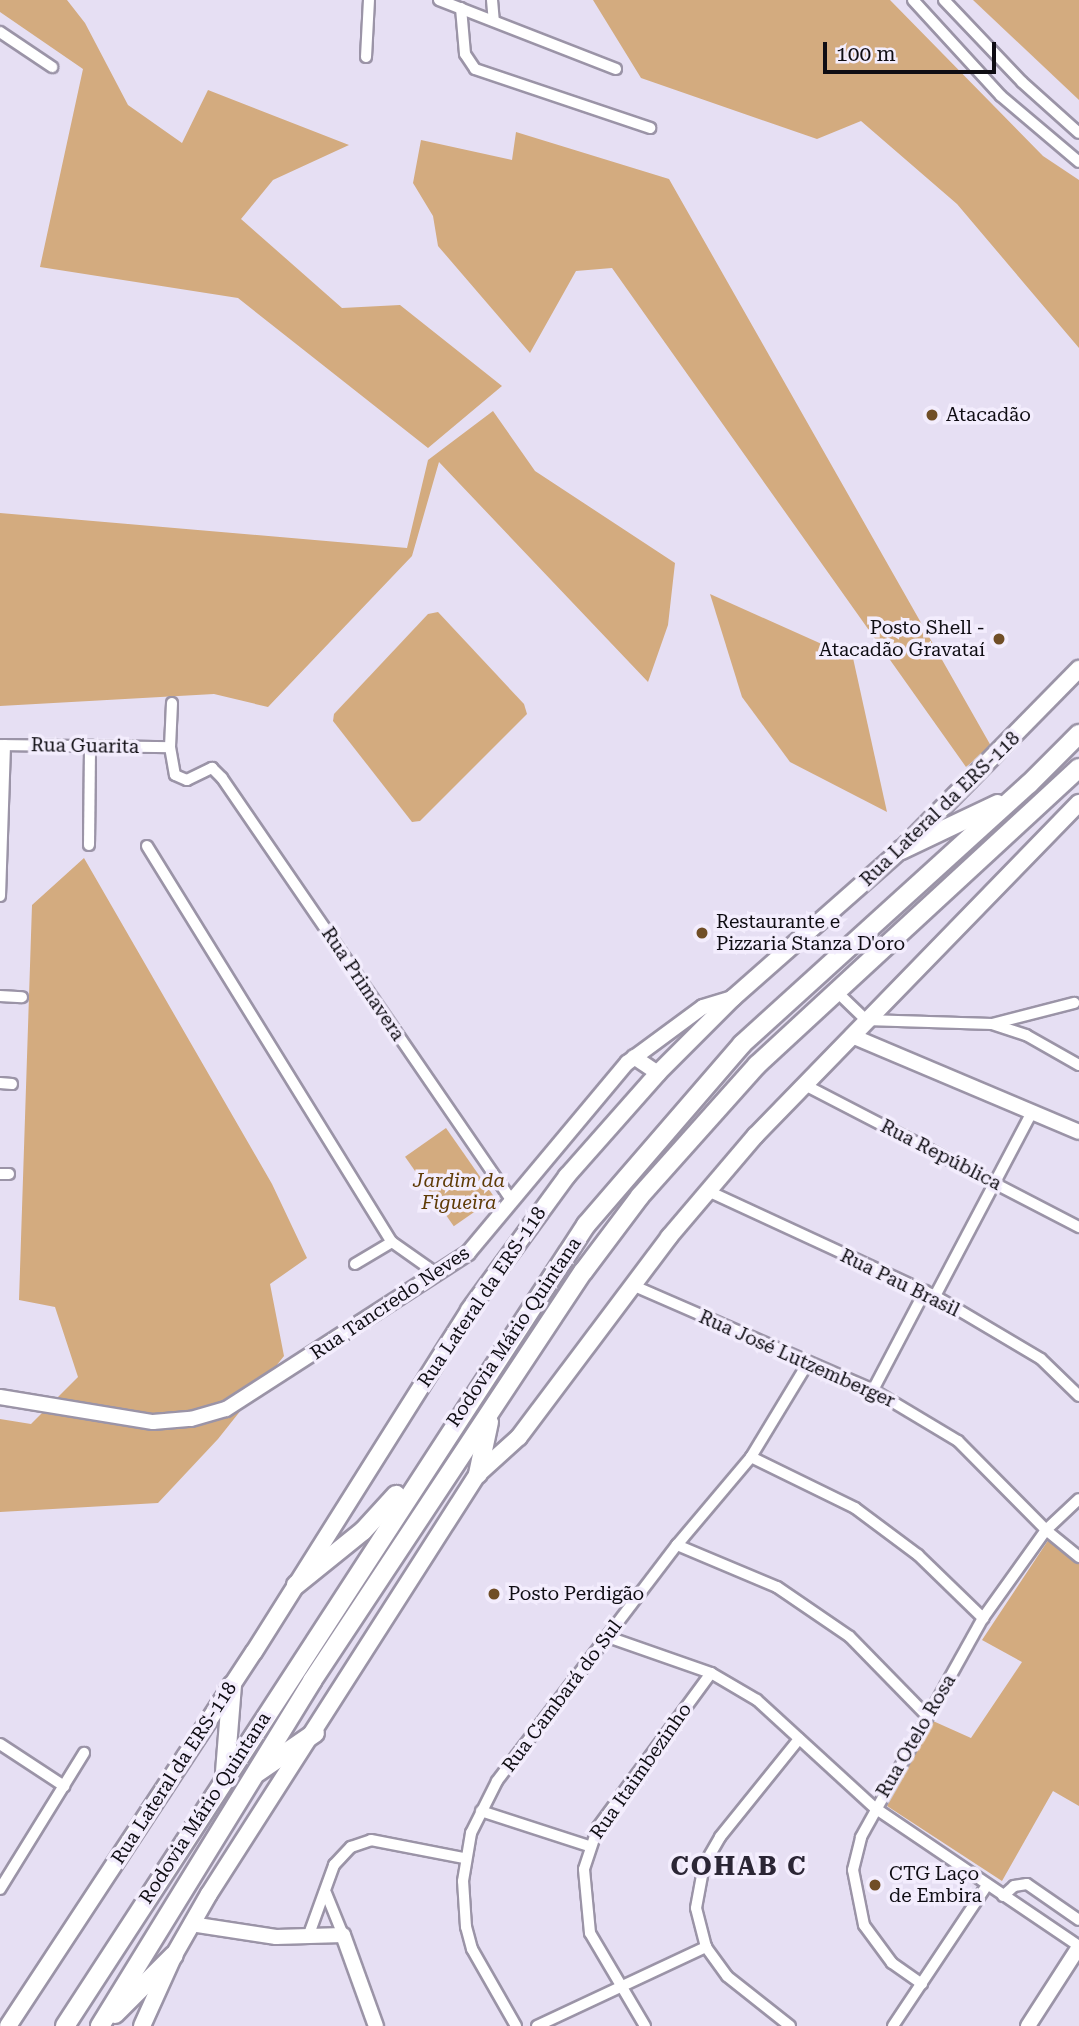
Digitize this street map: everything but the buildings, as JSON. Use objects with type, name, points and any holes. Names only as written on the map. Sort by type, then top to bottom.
[{"type":"highway","name":"Rodovia Mário Quintana","points":[[65,2026],[551,1273],[677,1113],[793,995],[1017,795],[1079,734]]},
{"type":"highway","name":"Rodovia Mário Quintana","points":[[101,2026],[253,1776],[583,1272],[640,1196],[740,1083],[1079,768]]},
{"type":"highway","points":[[901,850],[1017,795]]},
{"type":"highway","points":[[478,1474],[491,1412]]},
{"type":"highway","points":[[296,1585],[363,1531],[428,1463]]},
{"type":"highway","points":[[225,1776],[232,1685]]},
{"type":"highway","points":[[253,1776],[315,1732]]},
{"type":"highway","points":[[101,2026],[174,1955]]},
{"type":"main road","name":"Rua Lateral da ERS-118","points":[[8,2026],[232,1685],[516,1241],[658,1073],[733,999],[901,850],[1079,669]]},
{"type":"main road","points":[[142,2026],[191,1924],[478,1474],[519,1437],[632,1285],[708,1191],[803,1084],[1079,803]]},
{"type":"main road","name":"Rua Tancredo Neves","points":[[0,1397],[153,1422],[214,1413],[468,1253],[601,1090],[634,1057],[703,1007],[733,999]]},
{"type":"main road","points":[[852,1037],[1079,1132]]},
{"type":"main road","points":[[634,1057],[658,1073]]},
{"type":"main road","points":[[191,1924],[248,1934],[308,1937],[343,1935],[376,2026]]},
{"type":"main road","points":[[1028,2026],[1079,1946]]},
{"type":"street","points":[[366,57],[369,0]]},
{"type":"street","points":[[439,0],[616,69]]},
{"type":"street","points":[[492,0],[494,21]]},
{"type":"street","points":[[913,0],[1001,96],[1079,162]]},
{"type":"street","points":[[944,0],[1022,82],[1079,133]]},
{"type":"street","points":[[461,8],[465,54],[475,69],[650,128]]},
{"type":"street","points":[[0,32],[51,67]]},
{"type":"street","points":[[170,747],[172,703]]},
{"type":"street","points":[[0,896],[3,745]]},
{"type":"street","name":"Rua Guarita","points":[[3,745],[170,747]]},
{"type":"street","points":[[89,845],[90,745]]},
{"type":"street","name":"Rua Primavera","points":[[170,747],[178,779],[187,780],[212,768],[512,1201]]},
{"type":"street","points":[[146,846],[392,1242],[436,1273]]},
{"type":"street","points":[[836,991],[866,1020],[992,1024],[1026,1035],[1079,1065]]},
{"type":"street","points":[[0,996],[22,997]]},
{"type":"street","points":[[992,1024],[1074,1003]]},
{"type":"street","points":[[0,1083],[12,1084]]},
{"type":"street","name":"Rua República","points":[[803,1084],[1079,1227]]},
{"type":"street","points":[[873,1390],[998,1184],[1032,1112]]},
{"type":"street","name":"Rua Pau Brasil","points":[[708,1191],[930,1293],[1041,1359],[1079,1396]]},
{"type":"street","points":[[355,1264],[392,1242]]},
{"type":"street","name":"Rua José Lutzemberger","points":[[632,1285],[873,1390],[958,1441],[1046,1530],[1079,1557]]},
{"type":"street","name":"Rua Cambará do Sul","points":[[516,2026],[472,1949],[463,1903],[464,1858],[481,1811],[497,1781],[677,1545],[751,1457],[808,1363]]},
{"type":"street","points":[[751,1457],[855,1508],[918,1555],[983,1618]]},
{"type":"street","name":"Rua Otelo Rosa","points":[[922,1984],[892,1964],[872,1940],[859,1908],[853,1870],[875,1808],[983,1618],[1046,1530],[1079,1499]]},
{"type":"street","points":[[677,1545],[777,1587],[850,1637],[926,1715]]},
{"type":"street","points":[[608,1637],[711,1673],[757,1699],[875,1808],[1079,1946]]},
{"type":"street","name":"Rua Itaimbezinho","points":[[645,2026],[618,1987],[590,1933],[584,1869],[589,1846],[608,1811],[711,1673]]},
{"type":"street","points":[[790,2026],[727,1976],[706,1947],[696,1908],[704,1865],[720,1837],[799,1739]]},
{"type":"street","points":[[0,1744],[64,1786]]},
{"type":"street","points":[[0,1889],[84,1753]]},
{"type":"street","points":[[481,1811],[589,1846]]},
{"type":"street","points":[[308,1937],[341,1854],[361,1842],[383,1842],[418,1852],[464,1858]]},
{"type":"street","points":[[1003,1896],[1014,1886],[1027,1884],[1079,1920]]},
{"type":"street","points":[[893,2026],[987,1885]]},
{"type":"street","points":[[326,1893],[343,1935]]},
{"type":"street","points":[[537,2026],[706,1947]]},
{"type":"green space","points":[[0,0],[67,0],[85,23],[128,105],[182,143],[208,90],[349,145],[273,180],[241,219],[342,308],[400,305],[502,386],[428,448],[238,298],[40,267],[83,69],[0,12]]},
{"type":"green space","points":[[593,0],[890,0],[1043,156],[1079,180],[1079,348],[957,204],[861,121],[817,139],[641,78]]},
{"type":"green space","points":[[973,0],[1079,0],[1079,100]]},
{"type":"green space","points":[[516,132],[669,179],[991,746],[966,767],[612,268],[576,271],[530,353],[438,246],[433,216],[413,183],[421,140],[512,160]]},
{"type":"green space","points":[[493,411],[535,471],[675,563],[668,625],[648,682],[439,462],[412,556],[268,707],[214,694],[0,706],[0,513],[407,548],[428,460]]},
{"type":"green space","points":[[710,594],[853,658],[887,812],[790,762],[742,697]]},
{"type":"green space","points":[[438,612],[524,704],[527,714],[420,821],[412,822],[333,721],[334,714],[428,614]]},
{"type":"green space","points":[[84,858],[272,1184],[307,1258],[270,1284],[284,1356],[218,1439],[158,1503],[0,1512],[0,1419],[31,1424],[78,1377],[55,1307],[19,1300],[32,905]]},
{"type":"green space","name":"Jardim da Figueira","points":[[446,1128],[495,1198],[454,1226],[405,1157]]},
{"type":"green space","points":[[1049,1539],[1079,1563],[1079,1806],[1053,1791],[1002,1881],[887,1806],[933,1721],[971,1738],[1022,1662],[982,1640]]},
{"type":"place","name":"Atacadão","points":[[932,415]]},
{"type":"place","name":"Posto Shell - Atacadão Gravataí","points":[[999,639]]},
{"type":"place","name":"Restaurante e Pizzaria Stanza D'oro","points":[[702,933]]},
{"type":"place","name":"Posto Perdigão","points":[[494,1594]]},
{"type":"place","name":"CTG Laço de Embira","points":[[875,1885]]},
{"type":"district","name":"COHAB C","points":[[739,1867]]}]
